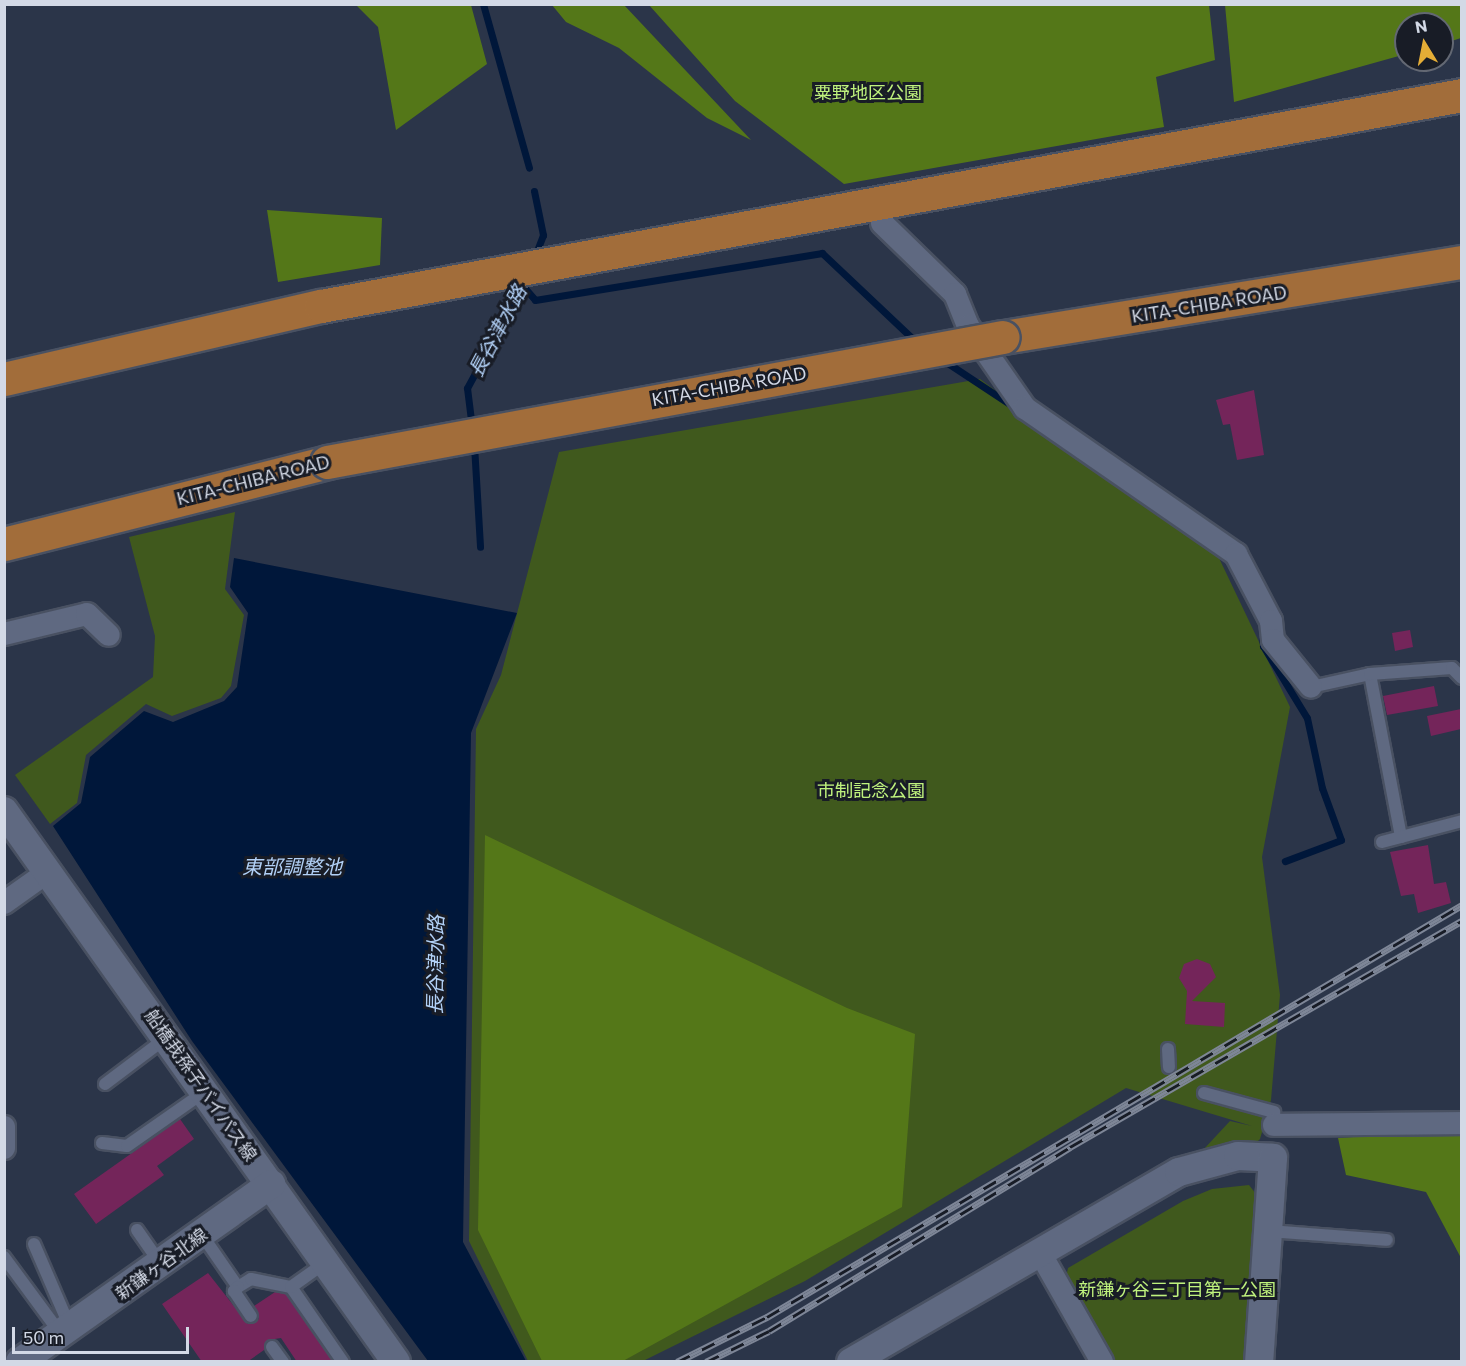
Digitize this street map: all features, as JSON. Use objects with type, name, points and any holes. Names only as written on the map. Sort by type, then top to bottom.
[{"type":"highway","points":[[4,379],[321,306],[934,195],[1461,95]]},
{"type":"highway","name":"KITA-CHIBA ROAD","points":[[4,544],[327,462],[1003,338],[1461,262]]},
{"type":"street","points":[[882,223],[955,294],[968,326],[1025,408],[1236,554],[1271,621],[1274,640],[1311,687]]},
{"type":"street","points":[[4,634],[87,614],[109,635]]},
{"type":"street","name":"船橋我孫子バイパス線","points":[[5,811],[396,1362]]},
{"type":"street","points":[[4,903],[49,871]]},
{"type":"street","points":[[1259,1362],[1274,1118],[1461,1123]]},
{"type":"street","points":[[4,1127],[4,1148]]},
{"type":"street","points":[[851,1362],[1039,1251],[1179,1172],[1238,1156],[1273,1158]]},
{"type":"street","name":"新鎌ヶ谷北線","points":[[20,1362],[271,1184]]},
{"type":"street","points":[[1039,1251],[1102,1362]]},
{"type":"lane","points":[[1311,687],[1370,674],[1452,668],[1461,678]]},
{"type":"lane","points":[[1370,674],[1401,837]]},
{"type":"lane","points":[[1382,842],[1461,821]]},
{"type":"lane","points":[[105,1084],[167,1037]]},
{"type":"lane","points":[[1168,1049],[1169,1067]]},
{"type":"lane","points":[[102,1143],[127,1146],[205,1091]]},
{"type":"lane","points":[[1204,1093],[1274,1118]]},
{"type":"lane","points":[[137,1230],[161,1264]]},
{"type":"lane","points":[[1268,1231],[1387,1240]]},
{"type":"lane","points":[[202,1235],[238,1287]]},
{"type":"lane","points":[[34,1244],[66,1331]]},
{"type":"lane","points":[[4,1257],[66,1331]]},
{"type":"lane","points":[[251,1317],[234,1291],[238,1287],[251,1279],[291,1287],[326,1262]]},
{"type":"lane","points":[[291,1287],[337,1356]]},
{"type":"lane","points":[[272,1347],[283,1357]]},
{"type":"green space","points":[[356,5],[471,5],[487,64],[396,130],[378,27]]},
{"type":"green space","points":[[552,5],[624,5],[751,140],[707,118],[619,48],[566,22]]},
{"type":"green space","name":"粟野地区公園","points":[[649,5],[1209,5],[1215,60],[1156,77],[1164,127],[844,184],[735,101]]},
{"type":"green space","points":[[1225,5],[1461,5],[1461,38],[1454,40],[1454,12],[1394,12],[1394,57],[1234,102]]},
{"type":"green space","points":[[267,210],[382,218],[380,265],[278,282]]},
{"type":"green space","name":"市制記念公園","points":[[980,379],[1219,558],[1290,707],[1262,857],[1280,995],[1271,1100],[1260,1139],[1254,1145],[1203,1150],[1230,1121],[1252,1126],[1126,1088],[805,1281],[643,1361],[528,1361],[469,1241],[476,729],[501,675],[559,452]]},
{"type":"green space","points":[[235,512],[225,589],[244,615],[231,686],[221,698],[172,716],[146,704],[86,755],[77,803],[50,824],[15,775],[153,677],[155,636],[129,537]]},
{"type":"green space","points":[[485,835],[847,1008],[915,1034],[902,1207],[623,1361],[542,1361],[478,1230]]},
{"type":"green space","points":[[1461,1130],[1461,1258],[1426,1192],[1346,1175],[1338,1138]]},
{"type":"green space","name":"新鎌ヶ谷三丁目第一公園","points":[[1249,1185],[1256,1194],[1245,1361],[1114,1361],[1066,1278],[1068,1268],[1183,1201],[1212,1189]]},
{"type":"water","name":"東部調整池","points":[[234,558],[517,613],[471,733],[463,1242],[526,1361],[428,1361],[192,1041],[53,826],[81,803],[90,757],[144,711],[173,722],[224,701],[237,687],[248,613],[230,587]]},
{"type":"building","points":[[1254,390],[1264,455],[1237,460],[1230,424],[1223,425],[1216,400]]},
{"type":"building","points":[[1410,630],[1413,647],[1395,651],[1392,633]]},
{"type":"building","points":[[1434,686],[1438,706],[1387,715],[1383,696]]},
{"type":"building","points":[[1461,709],[1461,729],[1431,736],[1427,716]]},
{"type":"building","points":[[1428,845],[1434,884],[1446,882],[1451,903],[1418,913],[1414,894],[1401,896],[1390,852]]},
{"type":"building","points":[[1197,959],[1210,964],[1216,977],[1192,1001],[1225,1003],[1224,1027],[1185,1024],[1187,991],[1179,978],[1184,964]]},
{"type":"building","points":[[180,1119],[194,1139],[157,1166],[164,1175],[96,1224],[74,1194]]},
{"type":"building","points":[[208,1273],[248,1324],[259,1319],[254,1306],[275,1292],[286,1294],[333,1362],[297,1362],[281,1338],[268,1340],[264,1350],[247,1362],[202,1362],[162,1304]]},
{"type":"waterway","name":"長谷津水路","points":[[483,4],[529,168]]},
{"type":"waterway","name":"長谷津水路","points":[[534,191],[543,235],[535,256]]},
{"type":"waterway","points":[[523,286],[535,300],[822,253],[916,342]]},
{"type":"waterway","name":"長谷津水路","points":[[472,428],[467,388],[524,283]]},
{"type":"waterway","points":[[943,360],[1014,407]]},
{"type":"waterway","name":"長谷津水路","points":[[474,445],[480,547]]},
{"type":"waterway","points":[[1262,634],[1263,646],[1307,718],[1322,788],[1341,840],[1285,861]]},
{"type":"railway","points":[[677,1362],[767,1317],[1462,905]]},
{"type":"railway","points":[[706,1362],[769,1331],[1070,1147],[1462,921]]}]
